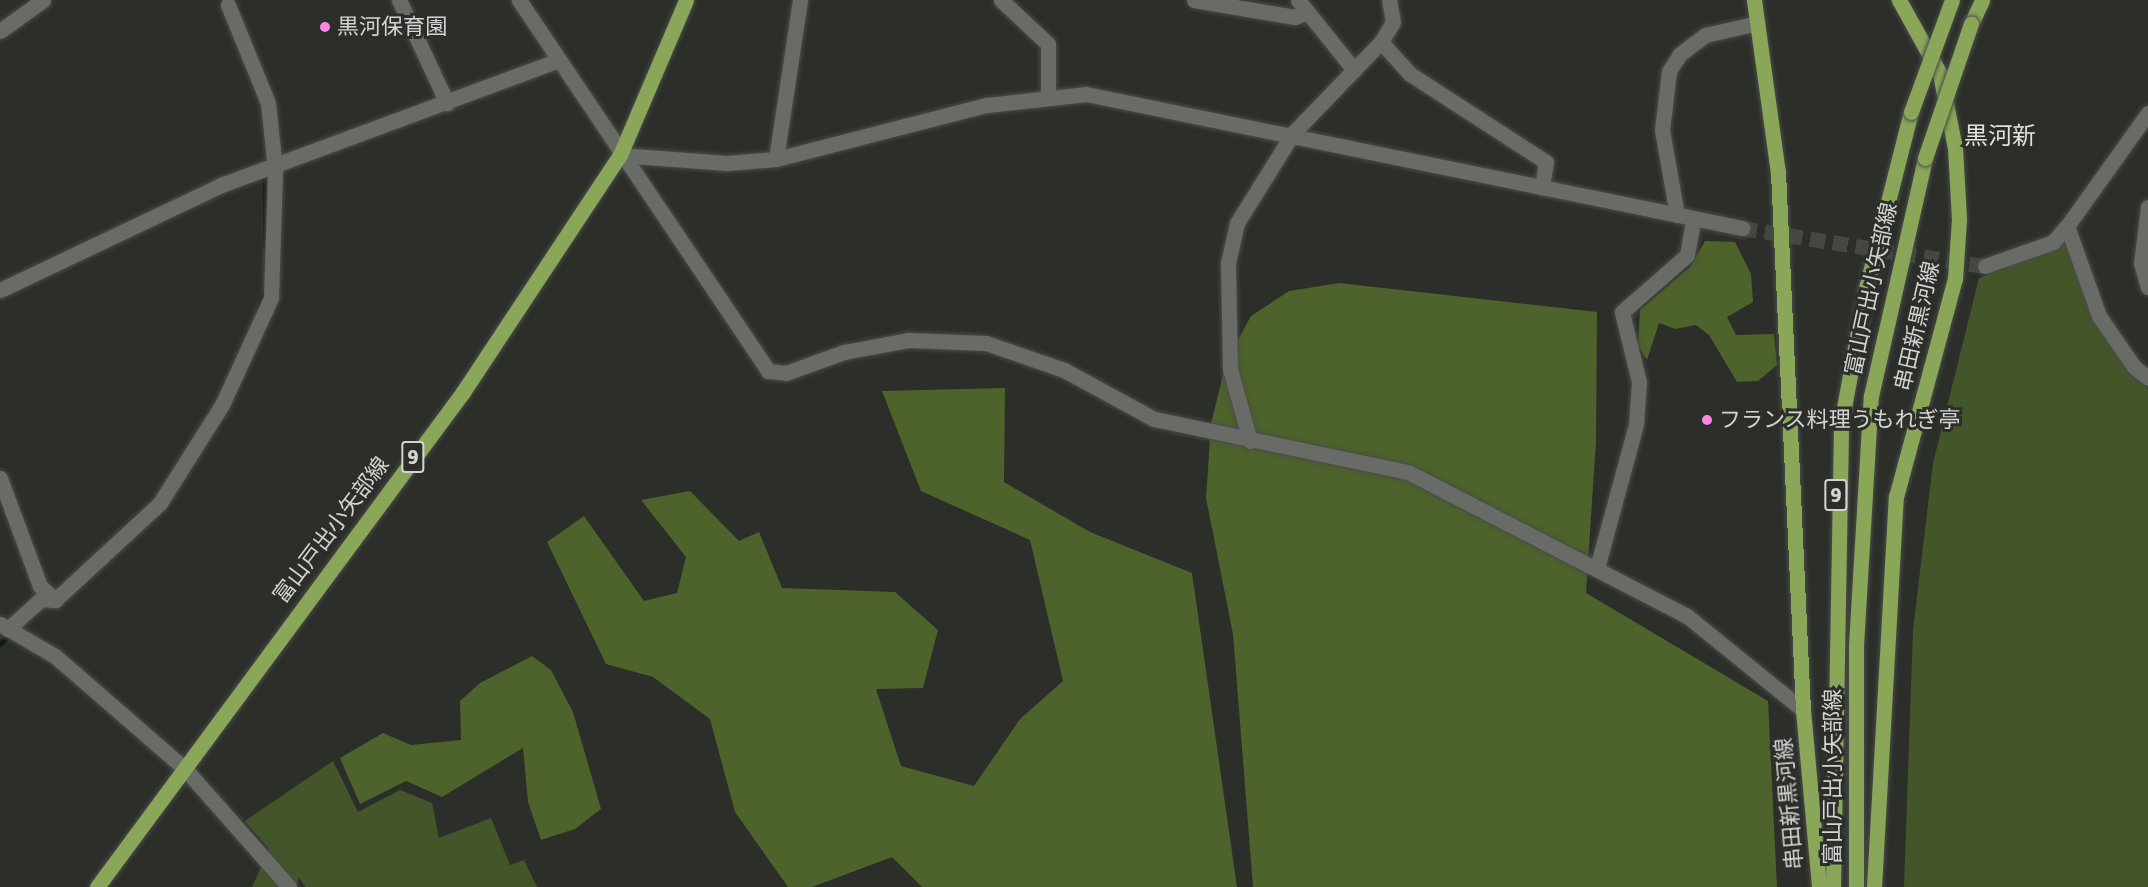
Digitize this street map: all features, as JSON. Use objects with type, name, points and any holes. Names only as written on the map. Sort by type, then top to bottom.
[{"type":"main road","name":"富山戸出小矢部線","points":[[97,887],[186,770],[464,392],[620,155],[686,0]]},
{"type":"main road","name":"串田新黒河線","points":[[1754,0],[1778,172],[1803,710],[1819,887]]},
{"type":"main road","name":"串田新黒河線","points":[[1874,887],[1896,497],[1955,279],[1959,219],[1955,148],[1940,74],[1899,0]]},
{"type":"main road","name":"富山戸出小矢部線","points":[[1833,887],[1841,424],[1866,288],[1911,112],[1952,0]]},
{"type":"main road","name":"富山戸出小矢部線","points":[[1856,887],[1856,645],[1871,396],[1925,158],[1971,24],[1982,0]]},
{"type":"street","points":[[0,31],[43,0]]},
{"type":"street","points":[[399,0],[447,103]]},
{"type":"street","points":[[519,0],[620,155],[768,371],[786,373],[844,352],[908,340],[986,343],[1064,370],[1154,419],[1250,441],[1408,472],[1687,616],[1803,710]]},
{"type":"street","points":[[776,159],[800,0]]},
{"type":"street","points":[[1001,0],[1048,44],[1048,96]]},
{"type":"street","points":[[1194,0],[1296,17],[1303,6],[1354,70]]},
{"type":"street","points":[[1250,441],[1230,369],[1228,263],[1237,223],[1293,133],[1381,42],[1393,22],[1389,0]]},
{"type":"street","points":[[229,2],[268,103],[275,169],[271,298],[222,405],[160,503],[55,600],[41,599],[4,626],[56,656],[186,770],[289,887]]},
{"type":"street","points":[[1677,215],[1662,130],[1669,71],[1705,35],[1758,23]]},
{"type":"street","points":[[1381,42],[1410,74],[1546,162],[1542,188]]},
{"type":"street","points":[[0,290],[221,184],[275,169],[559,60]]},
{"type":"street","points":[[620,155],[727,163],[776,159],[987,105],[1048,96],[1137,101],[1692,220],[1742,228]]},
{"type":"street","points":[[1985,266],[2053,242],[2148,113]]},
{"type":"street","points":[[2148,207],[2140,263],[2148,287]]},
{"type":"street","points":[[1597,568],[1636,424],[1639,382],[1622,312],[1687,255],[1692,220]]},
{"type":"street","points":[[2067,226],[2099,316],[2148,378]]},
{"type":"street","points":[[0,478],[40,586],[55,600]]},
{"type":"green space","points":[[2064,237],[2094,320],[2129,374],[2148,388],[2148,887],[1904,887],[1913,630],[1933,463],[1979,278],[2057,249]]},
{"type":"green space","points":[[1705,241],[1735,242],[1751,274],[1753,302],[1727,317],[1736,335],[1774,334],[1777,365],[1758,381],[1737,382],[1709,335],[1696,325],[1675,329],[1659,323],[1647,360],[1638,345],[1640,310],[1690,267]]},
{"type":"green space","points":[[1339,283],[1597,312],[1596,441],[1586,593],[1768,701],[1777,887],[1253,887],[1233,634],[1206,498],[1211,424],[1226,362],[1251,316],[1289,291]]},
{"type":"green space","points":[[1005,388],[1004,482],[1090,532],[1192,573],[1237,887],[922,887],[892,857],[812,887],[788,887],[735,812],[710,719],[653,677],[606,664],[547,542],[584,516],[644,601],[677,593],[686,557],[641,500],[690,491],[739,541],[759,532],[782,588],[895,592],[938,630],[923,688],[876,689],[901,766],[974,786],[1020,719],[1063,681],[1030,540],[921,491],[882,391]]},
{"type":"green space","points":[[532,656],[551,670],[573,712],[601,809],[575,829],[541,840],[528,802],[523,748],[442,797],[406,781],[360,804],[340,758],[383,733],[411,745],[461,740],[460,701],[480,683]]},
{"type":"green space","points":[[333,761],[358,812],[400,790],[432,803],[439,838],[491,818],[510,865],[524,860],[537,887],[305,887],[299,877],[296,887],[252,887],[269,849],[245,821]]},
{"type":"waterway","points":[[265,180],[265,246]]},
{"type":"waterway","points":[[259,308],[266,288]]},
{"type":"waterway","points":[[0,644],[12,632]]},
{"type":"tunnel","points":[[1742,228],[1985,266]]},
{"type":"place","name":"黒河保育園","points":[[325,27]]},
{"type":"place","name":"フランス料理うもれぎ亭","points":[[1707,420]]},
{"type":"district","name":"黒河新","points":[[2000,137]]}]
